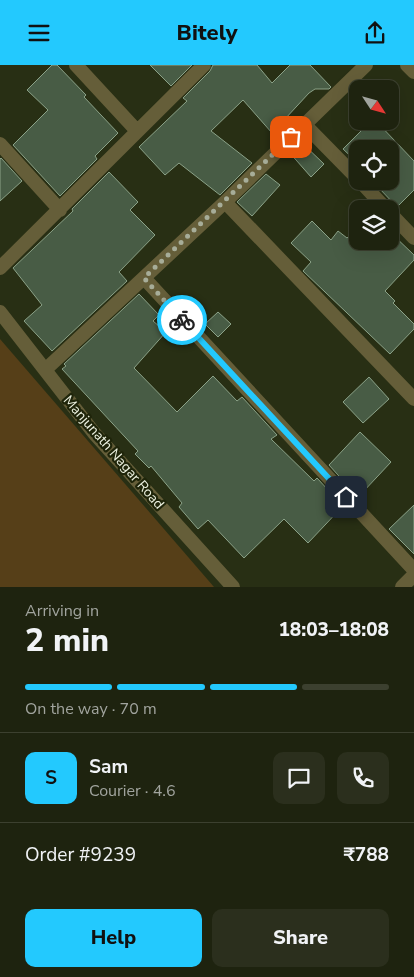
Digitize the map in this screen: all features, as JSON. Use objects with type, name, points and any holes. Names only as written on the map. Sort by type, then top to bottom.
[{"type":"street","points":[[76,65],[137,131]]},
{"type":"street","points":[[0,268],[204,65]]},
{"type":"street","points":[[45,370],[225,202],[366,65]]},
{"type":"street","points":[[407,65],[414,72]]},
{"type":"street","points":[[304,124],[349,170]]},
{"type":"street","points":[[0,144],[60,210]]},
{"type":"street","points":[[368,190],[378,200]]},
{"type":"street","points":[[225,202],[414,399]]},
{"type":"street","points":[[399,222],[414,238]]},
{"type":"street","points":[[144,278],[414,570]]},
{"type":"street","name":"Manjunath Nagar Road","points":[[0,313],[94,433],[232,587]]},
{"type":"street","points":[[402,587],[414,575]]},
{"type":"shaded area","points":[[0,339],[214,587],[0,587]]},
{"type":"building","points":[[52,65],[57,65],[86,95],[84,97],[118,133],[95,156],[97,159],[60,196],[13,145],[48,110],[27,90]]},
{"type":"building","points":[[150,65],[192,65],[171,86]]},
{"type":"building","points":[[213,65],[257,65],[272,83],[290,65],[310,65],[331,87],[329,89],[315,89],[309,93],[272,133],[243,100],[211,131],[252,163],[220,195],[179,163],[165,175],[139,147],[187,101],[183,98],[210,71]]},
{"type":"building","points":[[362,130],[385,130],[394,140],[352,140]]},
{"type":"building","points":[[300,141],[324,164],[311,177],[289,152]]},
{"type":"building","points":[[349,143],[349,155],[343,149]]},
{"type":"building","points":[[399,145],[414,161],[414,190],[399,205],[399,200],[390,200],[381,190],[399,190]]},
{"type":"building","points":[[0,159],[22,181],[0,201]]},
{"type":"building","points":[[109,172],[138,202],[130,210],[155,235],[119,272],[127,281],[52,351],[24,321],[42,305],[13,268],[73,211],[72,209]]},
{"type":"building","points":[[266,174],[280,185],[252,216],[237,202]]},
{"type":"building","points":[[312,221],[331,240],[338,231],[347,238],[349,236],[349,250],[399,250],[399,241],[414,255],[414,260],[385,291],[395,301],[393,303],[414,324],[414,329],[390,354],[303,271],[311,262],[291,243]]},
{"type":"building","points":[[139,294],[159,315],[153,321],[166,332],[134,368],[177,412],[213,376],[237,401],[242,397],[277,435],[271,439],[314,481],[317,478],[343,506],[308,543],[284,519],[244,558],[208,520],[198,529],[179,507],[182,503],[151,466],[149,468],[135,454],[138,451],[62,369],[66,366],[64,364]]},
{"type":"building","points":[[218,312],[231,324],[218,337],[205,324]]},
{"type":"building","points":[[369,377],[389,399],[363,423],[343,402]]},
{"type":"building","points":[[360,432],[391,462],[362,493],[359,490],[355,494],[329,465]]},
{"type":"building","points":[[414,505],[414,554],[389,529]]},
{"type":"way so far","points":[[182,320],[144,278],[291,137]]},
{"type":"route","points":[[182,320],[346,497]]}]
